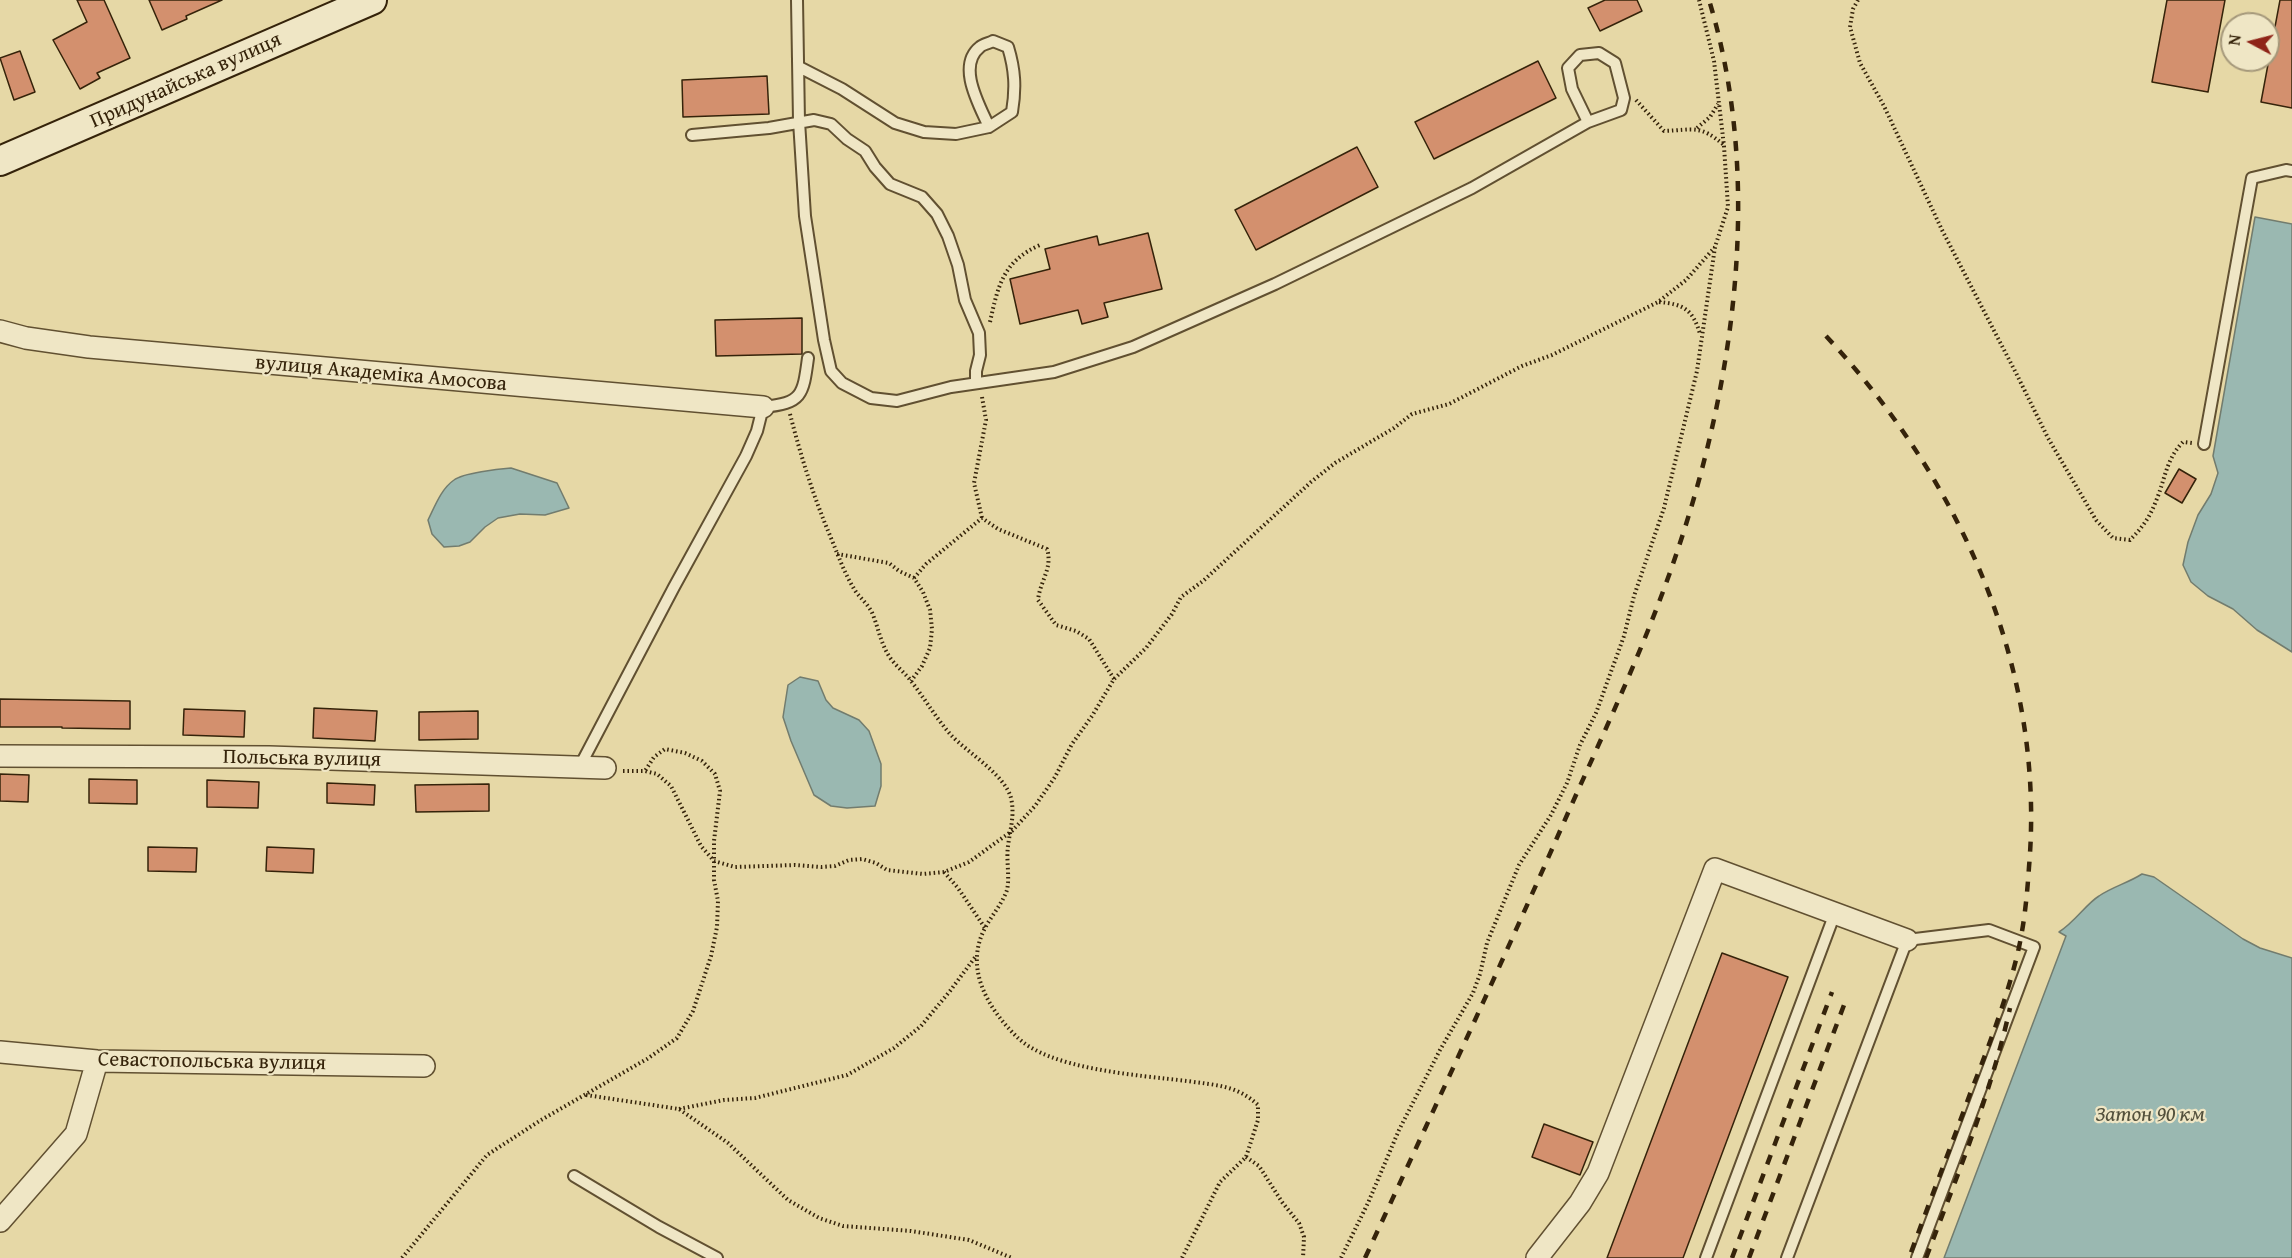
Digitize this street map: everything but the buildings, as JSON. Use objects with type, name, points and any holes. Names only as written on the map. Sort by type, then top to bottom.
[{"type":"main road","name":"Придунайська вулиця","points":[[0,162],[372,0]]},
{"type":"street","name":"вулиця Академіка Амосова","points":[[0,331],[27,338],[89,347],[763,407]]},
{"type":"street","name":"Польська вулиця","points":[[0,756],[269,757],[604,768]]},
{"type":"street","points":[[1538,1258],[1580,1203],[1598,1173],[1715,869],[1907,940]]},
{"type":"street","name":"Севастопольська вулиця","points":[[0,1052],[97,1061],[423,1066]]},
{"type":"street","points":[[0,1221],[75,1134],[97,1061]]},
{"type":"lane","points":[[797,0],[799,121],[805,216],[824,340],[831,371],[842,383],[871,398],[897,401],[976,382],[1014,379],[1054,372],[1134,347],[1275,284],[1472,188],[1588,122],[1621,110],[1624,98],[1615,63],[1599,53],[1580,55],[1568,68],[1572,89],[1588,122]]},
{"type":"lane","points":[[799,67],[842,89],[895,123],[924,132],[956,134],[989,127],[1012,112],[1016,90],[1014,66],[1008,46],[993,41],[980,46],[970,60],[970,77],[989,127]]},
{"type":"lane","points":[[692,135],[770,128],[799,121],[814,120],[831,124],[865,151],[890,184],[922,197],[937,214],[958,265],[965,300],[979,333],[980,355],[976,382]]},
{"type":"lane","points":[[2204,444],[2252,178],[2286,170],[2292,171]]},
{"type":"lane","points":[[580,766],[746,456],[757,431],[763,407],[788,404],[799,396],[808,358]]},
{"type":"lane","points":[[1706,1258],[1835,913]]},
{"type":"lane","points":[[1787,1258],[1907,940],[1989,930],[2034,947],[1917,1258]]},
{"type":"lane","points":[[574,1176],[659,1227],[717,1258]]},
{"type":"path","points":[[1341,1258],[1358,1225],[1399,1130],[1440,1050],[1473,993],[1487,943],[1519,865],[1551,815],[1567,783],[1624,636],[1634,596],[1664,508],[1695,381],[1715,247],[1728,207],[1724,146],[1714,61],[1699,0]]},
{"type":"path","points":[[1858,0],[1850,27],[1852,43],[1860,63],[1884,106],[1942,230],[2048,438],[2097,520],[2113,538],[2130,540],[2146,522],[2157,500],[2174,451],[2183,442],[2204,444]]},
{"type":"path","points":[[1624,98],[1638,101],[1664,131],[1697,128],[1707,132],[1724,146]]},
{"type":"path","points":[[1697,128],[1710,117],[1718,104]]},
{"type":"path","points":[[979,333],[989,324],[999,286],[1009,267],[1024,252],[1040,245]]},
{"type":"path","points":[[604,768],[657,774],[671,786],[701,846],[714,861],[735,867],[795,865],[820,867],[835,866],[849,860],[861,859],[876,863],[887,870],[923,874],[945,872],[969,862],[1012,831],[1035,806],[1114,679],[1146,648],[1172,614],[1181,597],[1203,581],[1250,535],[1335,463],[1394,428],[1412,414],[1449,404],[1522,366],[1552,355],[1658,302],[1686,280],[1715,247]]},
{"type":"path","points":[[1658,302],[1676,303],[1689,311],[1697,322],[1701,335]]},
{"type":"path","points":[[976,382],[984,402],[986,420],[974,483],[982,518],[998,529],[1020,536],[1047,549],[1050,559],[1047,573],[1039,587],[1038,600],[1056,625],[1089,639],[1114,679]]},
{"type":"path","points":[[585,1095],[678,1109],[724,1100],[764,1096],[847,1075],[894,1048],[921,1026],[976,955],[985,928],[998,910],[1007,888],[1008,846],[1012,831],[1010,796],[1000,779],[954,738],[932,713],[911,681],[892,660],[880,640],[872,613],[853,588],[837,554],[806,473],[788,404]]},
{"type":"path","points":[[914,578],[926,564],[982,518]]},
{"type":"path","points":[[837,554],[889,563],[914,578],[930,610],[932,629],[930,648],[922,666],[911,681]]},
{"type":"path","points":[[402,1258],[487,1155],[647,1059],[677,1038],[693,1011],[711,956],[717,927],[718,901],[714,880],[714,861],[720,791],[715,774],[702,760],[685,753],[665,749],[654,757],[645,771]]},
{"type":"path","points":[[945,872],[985,928]]},
{"type":"path","points":[[976,955],[977,976],[986,996],[1000,1018],[1017,1037],[1036,1052],[1059,1061],[1135,1075],[1222,1086],[1246,1093],[1258,1105],[1258,1120],[1246,1156],[1220,1182],[1182,1258]]},
{"type":"path","points":[[678,1109],[728,1143],[788,1200],[819,1218],[843,1226],[911,1231],[969,1240],[1012,1258]]},
{"type":"path","points":[[1246,1156],[1258,1167],[1299,1223],[1304,1237],[1303,1258]]},
{"type":"water","points":[[2255,217],[2292,224],[2292,652],[2257,630],[2233,609],[2208,596],[2191,582],[2183,565],[2188,542],[2198,515],[2211,494],[2218,473],[2213,456]]},
{"type":"water","points":[[511,468],[557,483],[569,508],[545,515],[520,514],[498,518],[470,542],[459,546],[444,547],[432,534],[428,520],[445,488],[454,480],[465,475]]},
{"type":"water","points":[[800,677],[818,681],[826,700],[833,708],[859,720],[869,731],[881,764],[881,786],[875,806],[847,808],[831,806],[814,795],[783,717],[788,685]]},
{"type":"water","name":"Затон 90 км","points":[[2142,874],[2154,877],[2243,939],[2260,948],[2292,958],[2292,1258],[1944,1258],[2066,936],[2059,932],[2099,896]]},
{"type":"railway","points":[[1365,1258],[1512,938],[1633,666],[1682,538],[1704,463],[1721,386],[1732,308],[1738,230],[1736,152],[1727,75],[1709,0]]},
{"type":"railway","points":[[1826,336],[1874,392],[1917,452],[1954,515],[1984,581],[2008,650],[2023,720],[2031,793],[2029,867],[2017,956],[1996,1026],[1909,1258]]},
{"type":"railway","points":[[1732,1258],[1832,992]]},
{"type":"railway","points":[[1749,1258],[1847,997]]},
{"type":"railway","points":[[1926,1258],[1983,1103],[2010,1008]]}]
